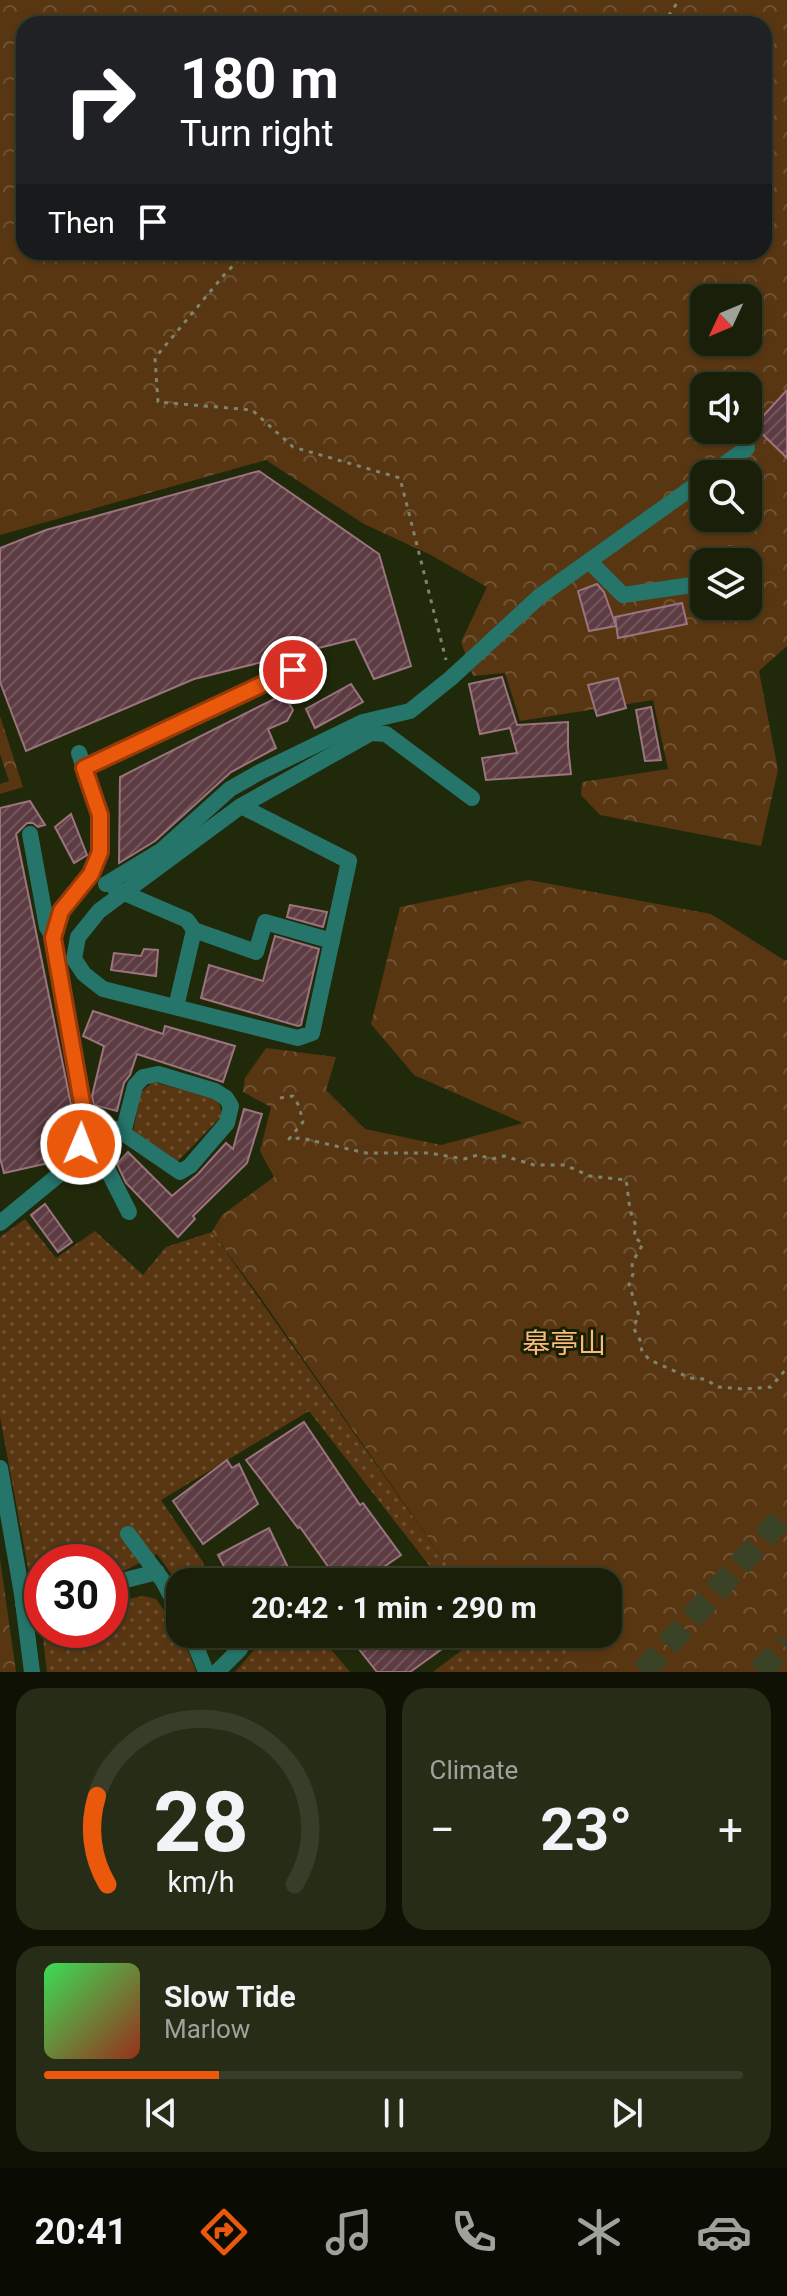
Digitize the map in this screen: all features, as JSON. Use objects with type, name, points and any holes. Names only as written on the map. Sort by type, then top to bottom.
[{"type":"street","points":[[730,460],[747,448]]},
{"type":"street","points":[[106,884],[162,850],[230,789],[363,722],[410,711],[451,678],[540,596],[690,489]]},
{"type":"street","points":[[589,561],[623,595],[690,585]]},
{"type":"street","points":[[53,938],[61,911],[91,874],[100,852],[100,815],[82,761],[293,670],[313,679]]},
{"type":"street","points":[[241,806],[349,861],[312,1033],[298,1038],[103,989],[84,974],[74,959],[78,937],[99,911],[241,806],[371,733],[386,734],[472,798]]},
{"type":"street","points":[[0,1223],[67,1168],[81,1144],[84,1114],[53,938],[47,927],[30,834]]},
{"type":"street","points":[[91,874],[122,894],[187,920],[194,930],[256,952],[265,922],[332,941]]},
{"type":"street","points":[[176,1007],[194,930]]},
{"type":"street","points":[[83,1126],[117,1129],[180,1172],[190,1166],[227,1123],[231,1106],[226,1098],[215,1091],[158,1074],[143,1077],[135,1086],[123,1133]]},
{"type":"street","points":[[105,1128],[100,1155],[129,1212]]},
{"type":"street","points":[[0,1468],[32,1672]]},
{"type":"street","points":[[128,1534],[166,1588]]},
{"type":"street","points":[[128,1579],[157,1572]]},
{"type":"street","points":[[197,1648],[206,1672]]},
{"type":"street","points":[[217,1672],[240,1648]]},
{"type":"path","points":[[238,260],[155,358],[158,402],[252,410],[293,447],[400,478],[451,678]]},
{"type":"path","points":[[280,1098],[293,1096],[303,1122],[289,1139],[301,1138],[366,1153],[429,1153],[464,1159],[478,1155],[492,1159],[504,1156],[534,1165],[565,1165],[590,1176],[626,1180],[631,1216],[636,1225],[634,1237],[643,1244],[632,1263],[633,1274],[629,1284],[639,1316],[633,1327],[642,1352],[650,1360],[690,1378],[705,1379],[718,1387],[771,1387],[787,1368]]},
{"type":"green space","points":[[0,0],[787,0],[787,646],[759,671],[778,770],[761,846],[600,815],[581,795],[582,782],[668,769],[653,700],[520,721],[505,673],[473,676],[461,642],[487,587],[431,555],[364,524],[266,460],[0,535]]},
{"type":"green space","points":[[0,716],[23,787],[0,794],[0,784],[9,781],[0,754]]},
{"type":"green space","name":"皋亭山","points":[[529,880],[711,914],[787,960],[787,1672],[548,1672],[571,1648],[622,1648],[622,1568],[449,1568],[212,1232],[222,1215],[274,1177],[260,1151],[271,1107],[243,1092],[245,1078],[266,1048],[336,1057],[326,1090],[365,1129],[441,1145],[523,1123],[414,1075],[371,1024],[400,907]]},
{"type":"green space","points":[[153,1082],[211,1097],[220,1105],[221,1117],[178,1161],[133,1131],[141,1092]]},
{"type":"green space","points":[[25,1219],[56,1258],[95,1231],[143,1275],[166,1247],[212,1232],[449,1568],[431,1568],[309,1411],[161,1500],[203,1562],[204,1568],[167,1568],[157,1554],[128,1569],[128,1544],[24,1546],[0,1417],[0,1237]]},
{"type":"green space","points":[[0,1559],[16,1672],[0,1672]]},
{"type":"green space","points":[[144,1596],[156,1599],[166,1613],[166,1648],[187,1648],[196,1672],[47,1672],[44,1648],[128,1648],[128,1599]]},
{"type":"green space","points":[[256,1648],[330,1648],[350,1672],[235,1672]]},
{"type":"green space","points":[[465,1648],[571,1648],[548,1672],[433,1672]]},
{"type":"building","points":[[787,390],[787,458],[762,434],[762,417]]},
{"type":"building","points":[[259,471],[379,554],[411,666],[374,679],[355,639],[194,679],[26,751],[0,682],[0,548],[46,530]]},
{"type":"building","points":[[597,584],[604,592],[616,626],[589,631],[578,591]]},
{"type":"building","points":[[682,603],[687,624],[618,638],[615,617]]},
{"type":"building","points":[[502,677],[517,725],[568,722],[571,774],[486,780],[482,758],[517,753],[510,728],[480,734],[469,684]]},
{"type":"building","points":[[618,678],[626,708],[597,716],[588,685]]},
{"type":"building","points":[[351,684],[363,702],[315,728],[306,709]]},
{"type":"building","points":[[284,694],[293,710],[287,721],[268,729],[276,748],[231,772],[155,841],[119,863],[120,777]]},
{"type":"building","points":[[651,707],[661,760],[645,761],[636,710]]},
{"type":"building","points":[[30,801],[45,825],[38,827],[27,823],[16,834],[73,1114],[71,1132],[58,1161],[4,1173],[0,1158],[0,808]]},
{"type":"building","points":[[71,814],[87,855],[74,863],[55,827]]},
{"type":"building","points":[[290,905],[327,912],[323,927],[287,917]]},
{"type":"building","points":[[275,936],[319,949],[301,1025],[201,998],[209,965],[263,981]]},
{"type":"building","points":[[144,949],[158,950],[156,976],[111,970],[114,953],[141,956]]},
{"type":"building","points":[[93,1011],[163,1034],[165,1026],[235,1046],[223,1082],[137,1054],[124,1083],[117,1111],[94,1105],[92,1096],[104,1046],[83,1036]]},
{"type":"building","points":[[244,1109],[262,1114],[247,1163],[193,1216],[195,1219],[178,1237],[126,1183],[117,1164],[128,1152],[172,1196],[198,1174],[226,1143],[233,1149]]},
{"type":"building","points":[[45,1204],[72,1242],[58,1252],[31,1215]]},
{"type":"building","points":[[304,1422],[360,1505],[363,1503],[401,1555],[382,1568],[329,1568],[246,1460]]},
{"type":"building","points":[[227,1460],[232,1468],[239,1464],[258,1504],[203,1544],[173,1501]]},
{"type":"building","points":[[269,1528],[288,1568],[225,1568],[218,1555]]},
{"type":"building","points":[[358,1648],[443,1648],[410,1672],[377,1672]]},
{"type":"tunnel","points":[[643,1672],[787,1512]]},
{"type":"tunnel","points":[[759,1672],[787,1643]]},
{"type":"route","points":[[81,1144],[84,1114],[53,938],[61,911],[91,874],[100,852],[100,815],[84,768],[293,670]]}]
